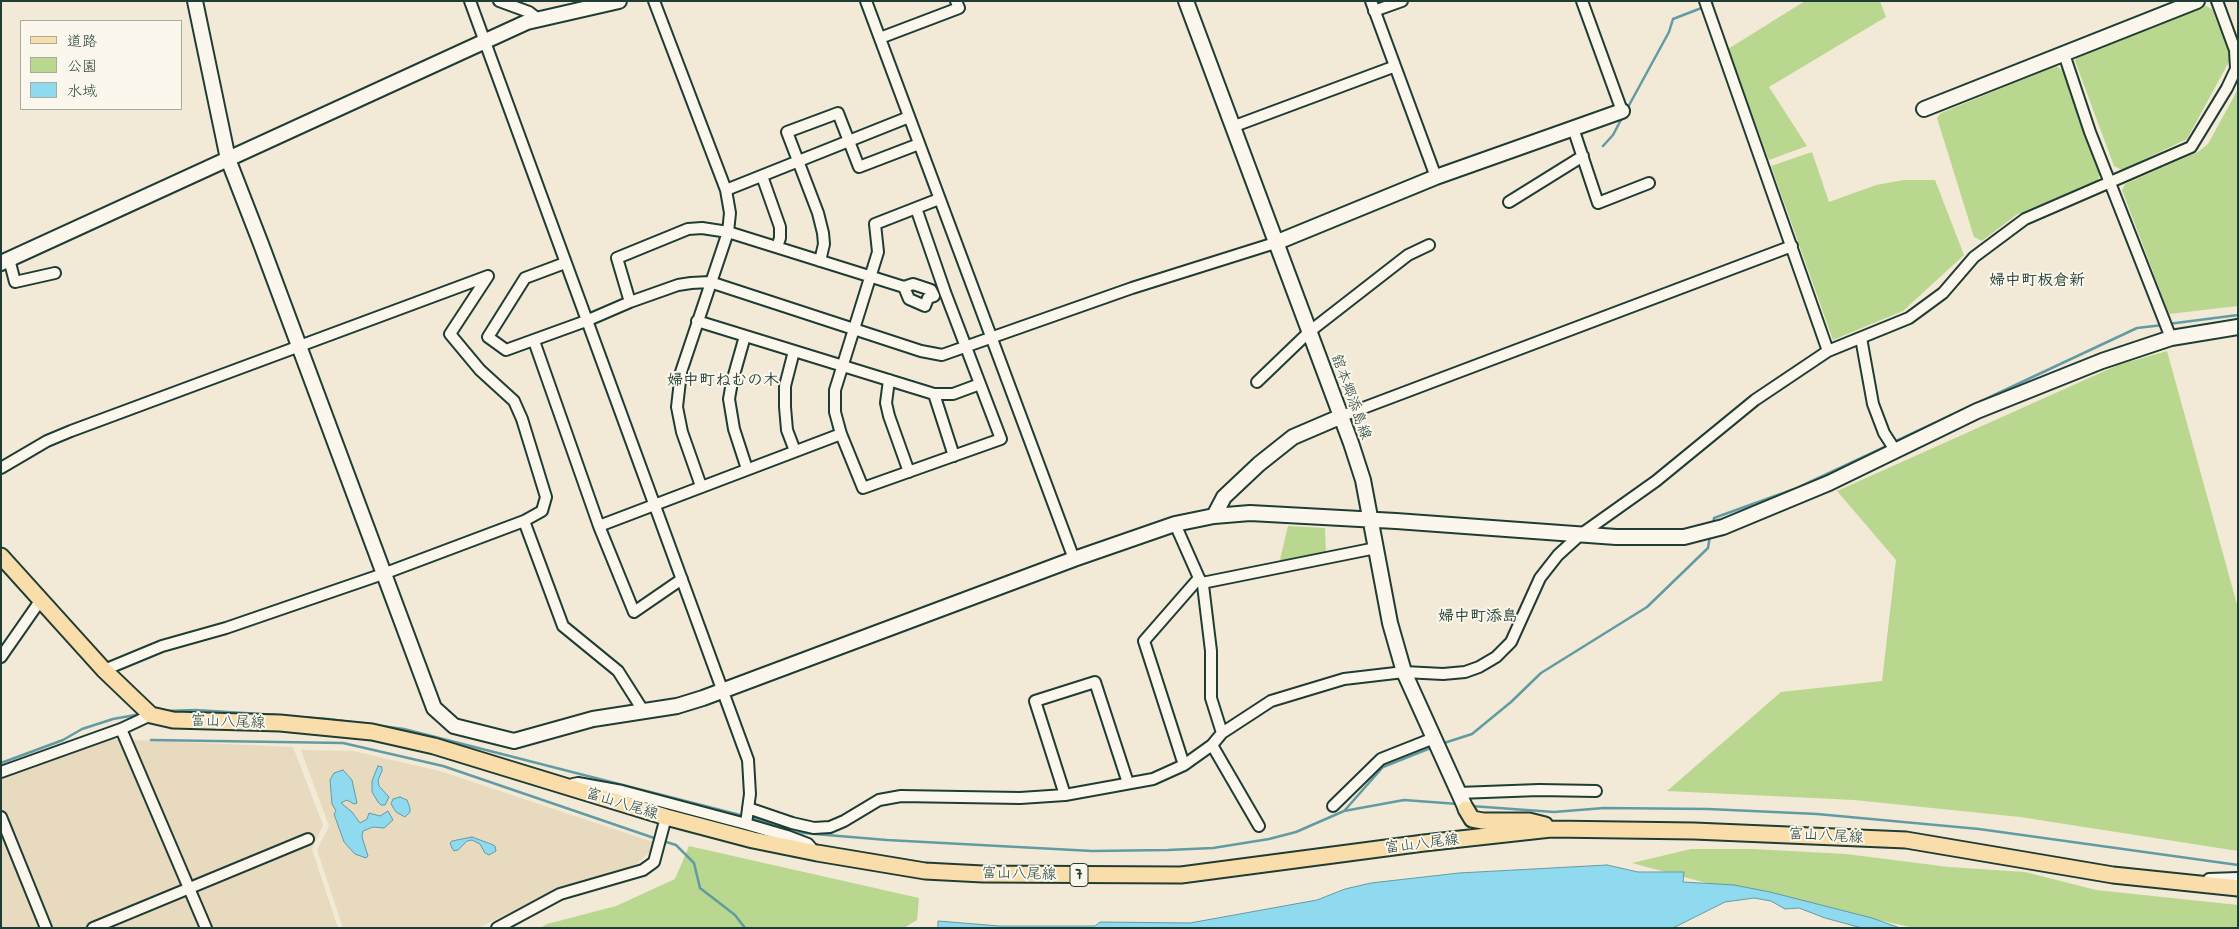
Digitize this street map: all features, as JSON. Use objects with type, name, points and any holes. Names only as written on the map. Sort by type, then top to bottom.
[{"type":"main road","points":[[1,556],[104,670],[151,715]]},
{"type":"main road","name":"富山八尾線","points":[[151,715],[173,720],[280,724],[372,732],[434,746],[666,817],[753,840],[816,853],[924,871],[983,874],[1181,875],[1424,843],[1551,830],[1694,831],[1906,840],[2113,875],[2238,888]]},
{"type":"main road","points":[[1462,802],[1472,819],[1483,822],[1542,823],[1551,830]]},
{"type":"street","points":[[195,1],[228,159],[434,708],[454,726],[514,741],[593,719],[677,706],[1074,559],[1175,524],[1214,516],[1250,513],[1616,537],[1684,537],[1723,527],[1829,482],[1977,411],[2102,361],[2170,338],[2238,327]]},
{"type":"street","points":[[470,1],[748,760],[751,778],[747,816]]},
{"type":"street","points":[[499,1],[529,12],[538,19]]},
{"type":"street","points":[[56,273],[15,282],[5,261],[483,40],[538,19],[619,1]]},
{"type":"street","points":[[654,1],[726,190],[730,213],[728,232],[681,372],[677,407],[682,432],[701,486]]},
{"type":"street","points":[[866,1],[1074,559]]},
{"type":"street","points":[[880,38],[959,8],[956,1]]},
{"type":"street","name":"舘本郷添島線","points":[[1186,1],[1275,243],[1342,416],[1363,480],[1390,623],[1404,672],[1462,802]]},
{"type":"street","points":[[1402,1],[1372,6],[1393,67],[1436,177]]},
{"type":"street","points":[[565,263],[525,278],[488,337],[506,350],[586,321],[630,302],[691,282],[710,282],[921,351],[942,355],[1132,288],[1275,243],[1436,177],[1622,111],[1582,1]]},
{"type":"street","points":[[1705,1],[1828,351]]},
{"type":"street","points":[[1924,109],[2196,1]]},
{"type":"street","points":[[564,786],[578,783],[814,828],[830,827],[844,822],[879,800],[901,796],[1020,798],[1065,795],[1153,779],[1184,766],[1212,744],[1222,733],[1271,701],[1344,679],[1404,672],[1443,674],[1465,672],[1479,667],[1496,657],[1511,642],[1540,578],[1558,555],[1580,535],[1656,481],[1755,400],[1828,351],[1909,318],[1943,293],[1974,257],[2025,220],[2191,147],[2237,70],[2235,50],[2217,1]]},
{"type":"street","points":[[2064,54],[2090,132],[2170,338]]},
{"type":"street","points":[[1232,127],[1393,67]]},
{"type":"street","points":[[820,261],[824,244],[823,233],[787,132],[838,113],[859,167],[919,144]]},
{"type":"street","points":[[726,190],[909,117]]},
{"type":"street","points":[[1574,128],[1598,203],[1649,184]]},
{"type":"street","points":[[1509,202],[1583,156]]},
{"type":"street","points":[[762,176],[780,227],[780,238],[777,247]]},
{"type":"street","points":[[916,208],[945,292],[1001,438],[863,488],[840,434],[835,412],[835,390],[878,252],[875,224],[939,199]]},
{"type":"street","points":[[630,302],[617,258],[688,229],[702,228],[728,232],[904,287],[913,284],[931,290],[934,296]]},
{"type":"street","points":[[1257,382],[1309,332],[1408,255],[1429,245]]},
{"type":"street","points":[[1214,516],[1224,497],[1259,464],[1293,437],[1342,416],[1792,246]]},
{"type":"street","points":[[1,468],[46,441],[71,431],[488,276],[450,334],[480,370],[514,402],[522,419],[546,497],[542,511],[524,521],[383,574],[226,628],[162,646],[104,670]]},
{"type":"street","points":[[904,287],[908,299],[926,306],[928,298],[945,292]]},
{"type":"street","points":[[697,321],[934,394],[953,394],[980,384]]},
{"type":"street","points":[[746,336],[732,382],[730,399],[734,429],[746,469]]},
{"type":"street","points":[[1861,338],[1874,404],[1884,433],[1895,450]]},
{"type":"street","points":[[534,341],[599,526],[634,612],[682,579]]},
{"type":"street","points":[[794,351],[785,386],[785,407],[787,430],[795,451]]},
{"type":"street","points":[[889,380],[886,403],[909,472]]},
{"type":"street","points":[[934,394],[954,456]]},
{"type":"street","points":[[599,526],[840,434]]},
{"type":"street","points":[[524,521],[564,626],[618,672],[644,712]]},
{"type":"street","points":[[1175,524],[1200,580],[1211,651],[1211,698],[1222,733]]},
{"type":"street","points":[[1184,766],[1144,641],[1200,580],[1376,548]]},
{"type":"street","points":[[1,657],[40,601]]},
{"type":"street","points":[[1065,795],[1035,701],[1095,682],[1128,783]]},
{"type":"street","points":[[1,772],[121,729],[151,715]]},
{"type":"street","points":[[121,729],[190,886],[206,928]]},
{"type":"street","points":[[1333,806],[1381,759],[1434,738]]},
{"type":"street","points":[[1212,744],[1259,826]]},
{"type":"street","points":[[1462,802],[1538,790],[1596,791]]},
{"type":"street","points":[[747,816],[808,844],[816,853]]},
{"type":"street","points":[[1,817],[46,928]]},
{"type":"street","points":[[497,928],[560,894],[643,870],[654,862],[666,817]]},
{"type":"street","points":[[93,928],[190,886],[308,839]]},
{"type":"street","points":[[2189,883],[2210,879],[2238,878]]},
{"type":"shaded area","points":[[110,739],[293,747],[323,825],[312,849],[338,928],[1,928],[1,778]]},
{"type":"shaded area","points":[[301,750],[353,751],[440,771],[653,842],[649,853],[629,871],[556,890],[478,928],[343,928],[317,850],[329,826]]},
{"type":"green space","points":[[1805,1],[1880,1],[1886,17],[1769,87],[1807,146],[1769,160],[1728,49]]},
{"type":"green space","points":[[2204,5],[2212,9],[2231,58],[2187,139],[2122,170],[2114,166],[2075,61],[2078,53]]},
{"type":"green space","points":[[2056,66],[2064,71],[2101,173],[2097,181],[2016,215],[1982,241],[1974,237],[1937,118],[1941,113]]},
{"type":"green space","points":[[2238,89],[2238,306],[2169,314],[2122,190],[2125,184],[2198,152],[2208,144]]},
{"type":"green space","points":[[1812,152],[1829,202],[1876,185],[1904,180],[1935,180],[1964,255],[1903,311],[1833,340],[1771,166]]},
{"type":"green space","points":[[2167,351],[2238,608],[2238,851],[2020,817],[1854,800],[1667,791],[1781,692],[1882,681],[1896,560],[1837,491],[2118,365]]},
{"type":"green space","points":[[1288,526],[1325,528],[1326,555],[1279,564]]},
{"type":"green space","points":[[689,846],[919,898],[917,920],[904,928],[540,928],[547,924],[616,906],[675,879]]},
{"type":"green space","points":[[1691,849],[1753,849],[1846,854],[1949,867],[2025,872],[2096,890],[2238,905],[2238,928],[1915,928],[1710,884],[1632,863]]},
{"type":"water","points":[[378,766],[382,767],[378,780],[379,786],[389,797],[385,805],[381,805],[378,802],[372,792],[372,781]]},
{"type":"water","points":[[343,770],[352,780],[357,803],[354,804],[347,800],[341,803],[352,812],[360,823],[367,819],[369,813],[380,816],[388,811],[393,820],[384,828],[373,827],[363,831],[362,837],[368,856],[366,858],[355,854],[344,842],[334,814],[336,811],[332,804],[330,780],[334,773]]},
{"type":"water","points":[[400,797],[407,800],[410,808],[410,812],[405,817],[396,812],[391,804],[393,799]]},
{"type":"water","points":[[472,837],[495,846],[496,851],[489,855],[485,853],[480,844],[472,840],[467,841],[458,850],[454,851],[452,848],[450,843],[452,841]]},
{"type":"water","points":[[1607,865],[1638,872],[1684,872],[1683,882],[1734,885],[1770,892],[1872,918],[1900,928],[1862,928],[1825,918],[1799,908],[1785,909],[1771,901],[1754,898],[1725,902],[1673,928],[938,928],[938,921],[1000,926],[1095,926],[1100,922],[1190,923],[1317,900],[1345,889],[1371,883],[1459,873]]},
{"type":"waterway","points":[[1709,5],[1712,4],[1712,1]]},
{"type":"waterway","points":[[1627,109],[1669,32],[1673,19],[1704,7]]},
{"type":"waterway","points":[[1603,146],[1613,135],[1623,116]]},
{"type":"waterway","points":[[2168,324],[2238,315]]},
{"type":"waterway","points":[[1894,442],[2137,328],[2163,325]]},
{"type":"waterway","points":[[1713,525],[1714,518],[1797,488],[1889,445]]},
{"type":"waterway","points":[[1441,744],[1472,734],[1511,702],[1541,673],[1647,607],[1708,548],[1710,536]]},
{"type":"waterway","points":[[166,711],[195,710],[278,715]]},
{"type":"waterway","points":[[1,763],[63,740],[82,729],[113,719],[141,714]]},
{"type":"waterway","points":[[283,716],[328,719],[404,729],[744,816]]},
{"type":"waterway","points":[[151,740],[343,743],[443,766],[657,839]]},
{"type":"waterway","points":[[1345,810],[1383,767],[1433,747]]},
{"type":"waterway","points":[[749,817],[803,833],[887,840],[1092,851],[1168,850],[1213,848],[1269,839],[1296,832],[1344,811],[1404,800],[1458,804]]},
{"type":"waterway","points":[[1471,806],[1554,812],[1604,808],[1708,809],[1817,814],[1979,829],[2238,865]]},
{"type":"waterway","points":[[663,841],[676,845],[694,863],[700,888],[735,915],[745,928]]},
{"type":"district","name":"婦中町板倉新","points":[[2037,281]]},
{"type":"district","name":"婦中町ねむの木","points":[[723,381]]},
{"type":"district","name":"婦中町添島","points":[[1478,617]]}]
